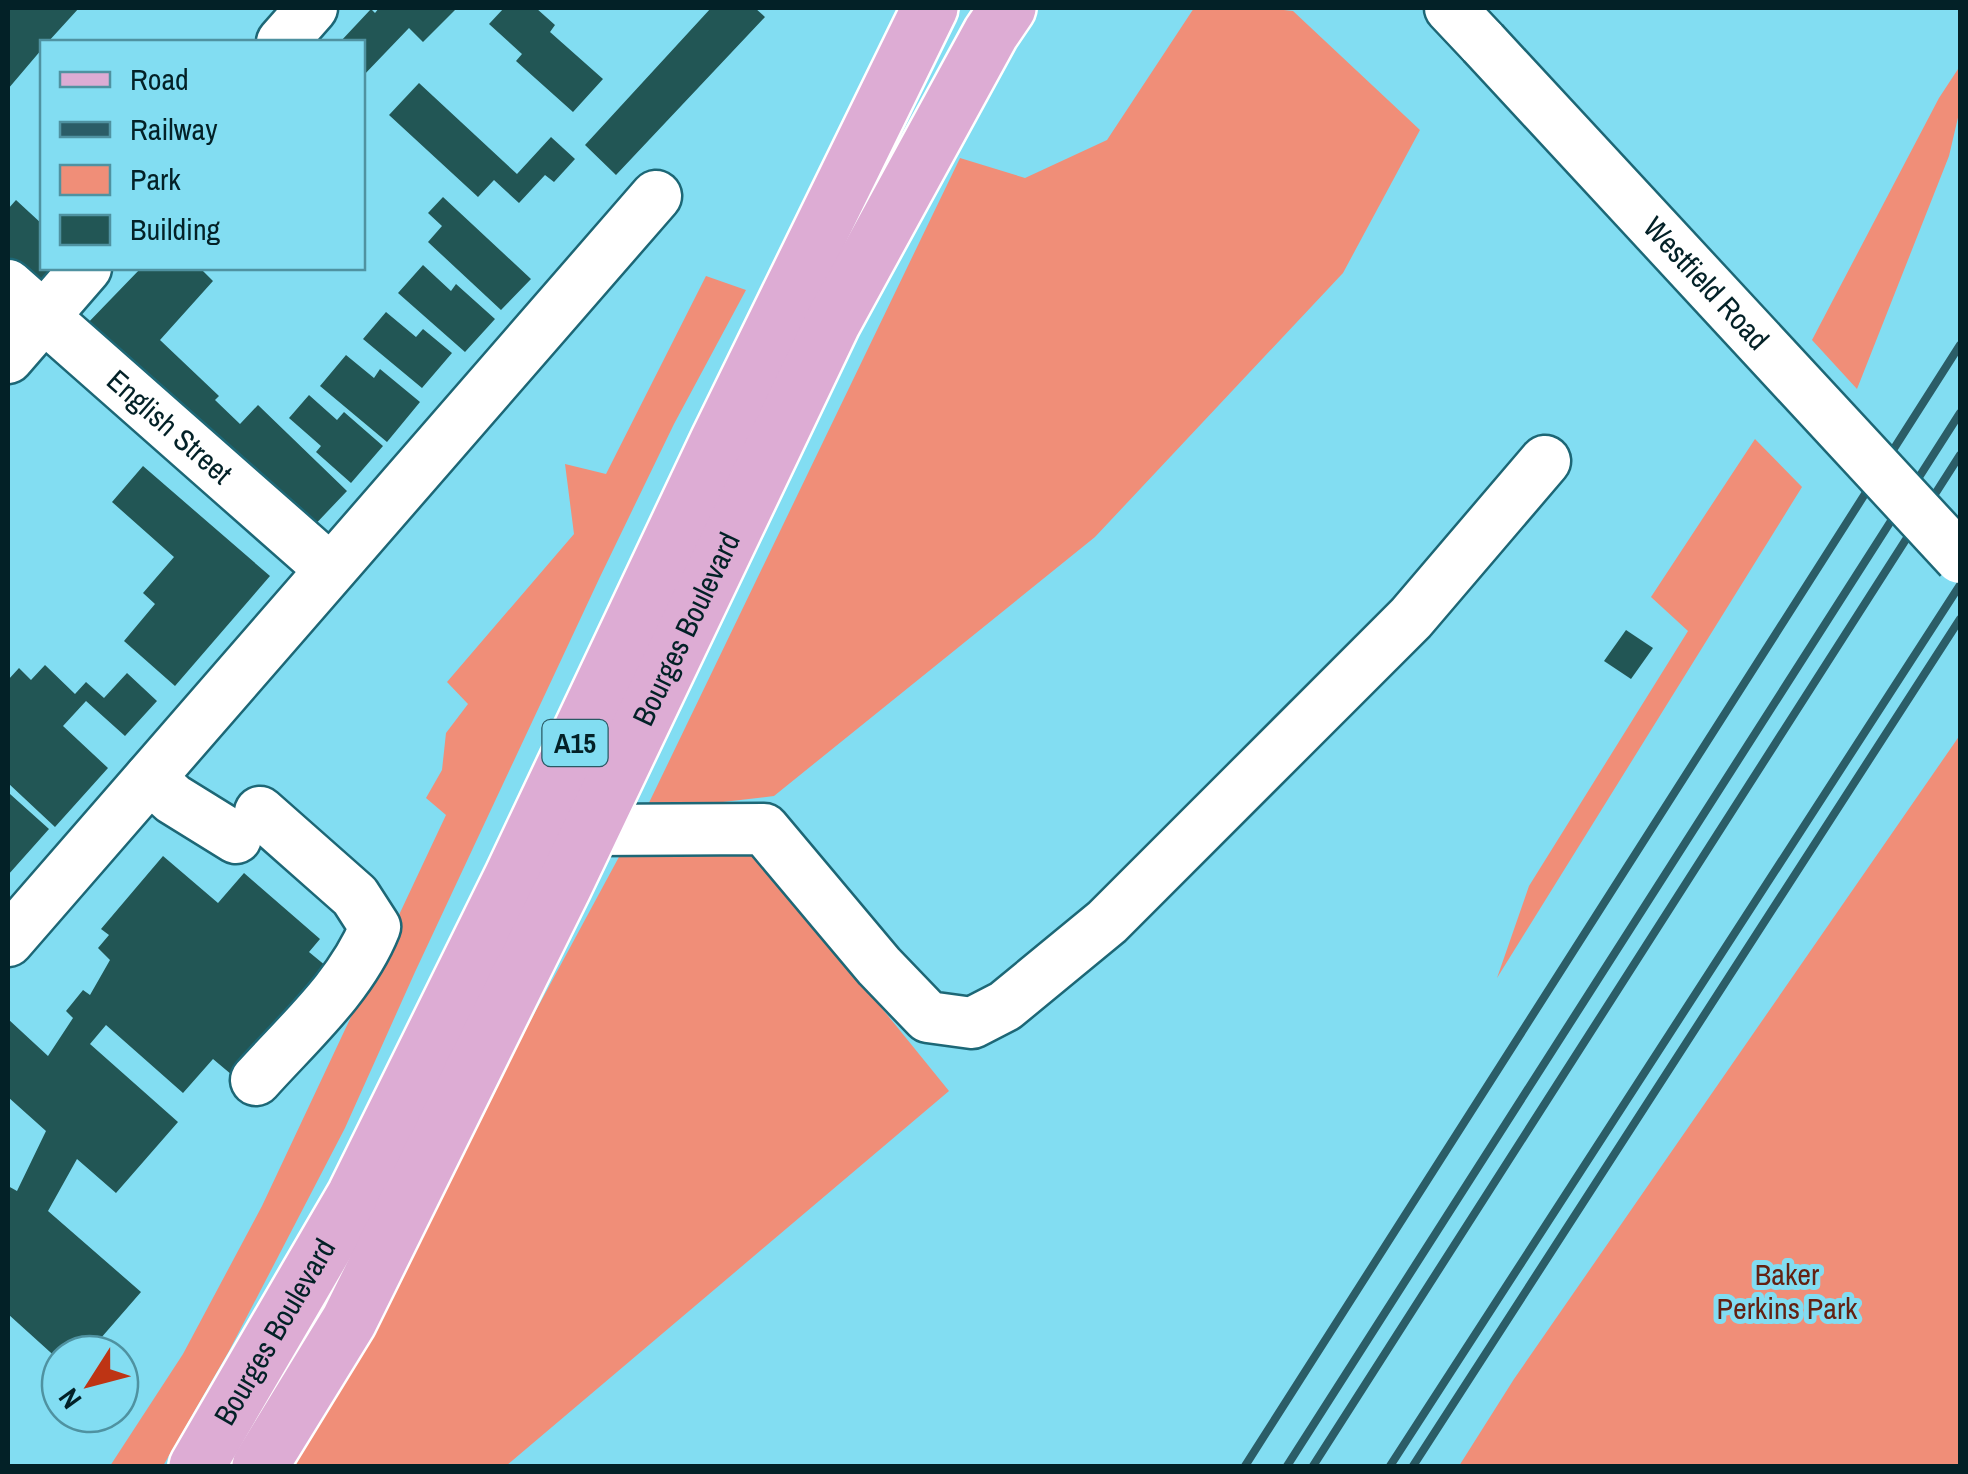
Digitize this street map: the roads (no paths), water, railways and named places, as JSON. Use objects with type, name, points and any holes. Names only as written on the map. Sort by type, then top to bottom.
[{"type":"main road","name":"Bourges Boulevard","points":[[197,1466],[354,1196],[930,8]]},
{"type":"main road","name":"Bourges Boulevard","points":[[260,1466],[349,1321],[833,322],[1008,8]]},
{"type":"street","points":[[284,40],[312,8]]},
{"type":"street","name":"Westfield Road","points":[[1467,25],[1960,558]]},
{"type":"street","points":[[8,942],[330,568],[617,268],[656,196]]},
{"type":"street","points":[[8,358],[26,301],[82,270]]},
{"type":"street","name":"English Street","points":[[26,301],[330,568]]},
{"type":"street","points":[[590,830],[764,829],[879,966],[928,1017],[972,1023],[1004,1006],[1107,922],[1410,618],[1546,461]]},
{"type":"street","points":[[150,778],[172,799],[248,825],[355,896],[374,927],[366,949],[347,978],[256,1080]]},
{"type":"railway","points":[[1245,1466],[1960,345]]},
{"type":"railway","points":[[1287,1466],[1960,413]]},
{"type":"railway","points":[[1313,1466],[1960,455]]},
{"type":"railway","points":[[1390,1466],[1960,585]]},
{"type":"railway","points":[[1413,1466],[1960,619]]},
{"type":"park label","name":"Baker Perkins Park","points":[[1787,1292]]}]
